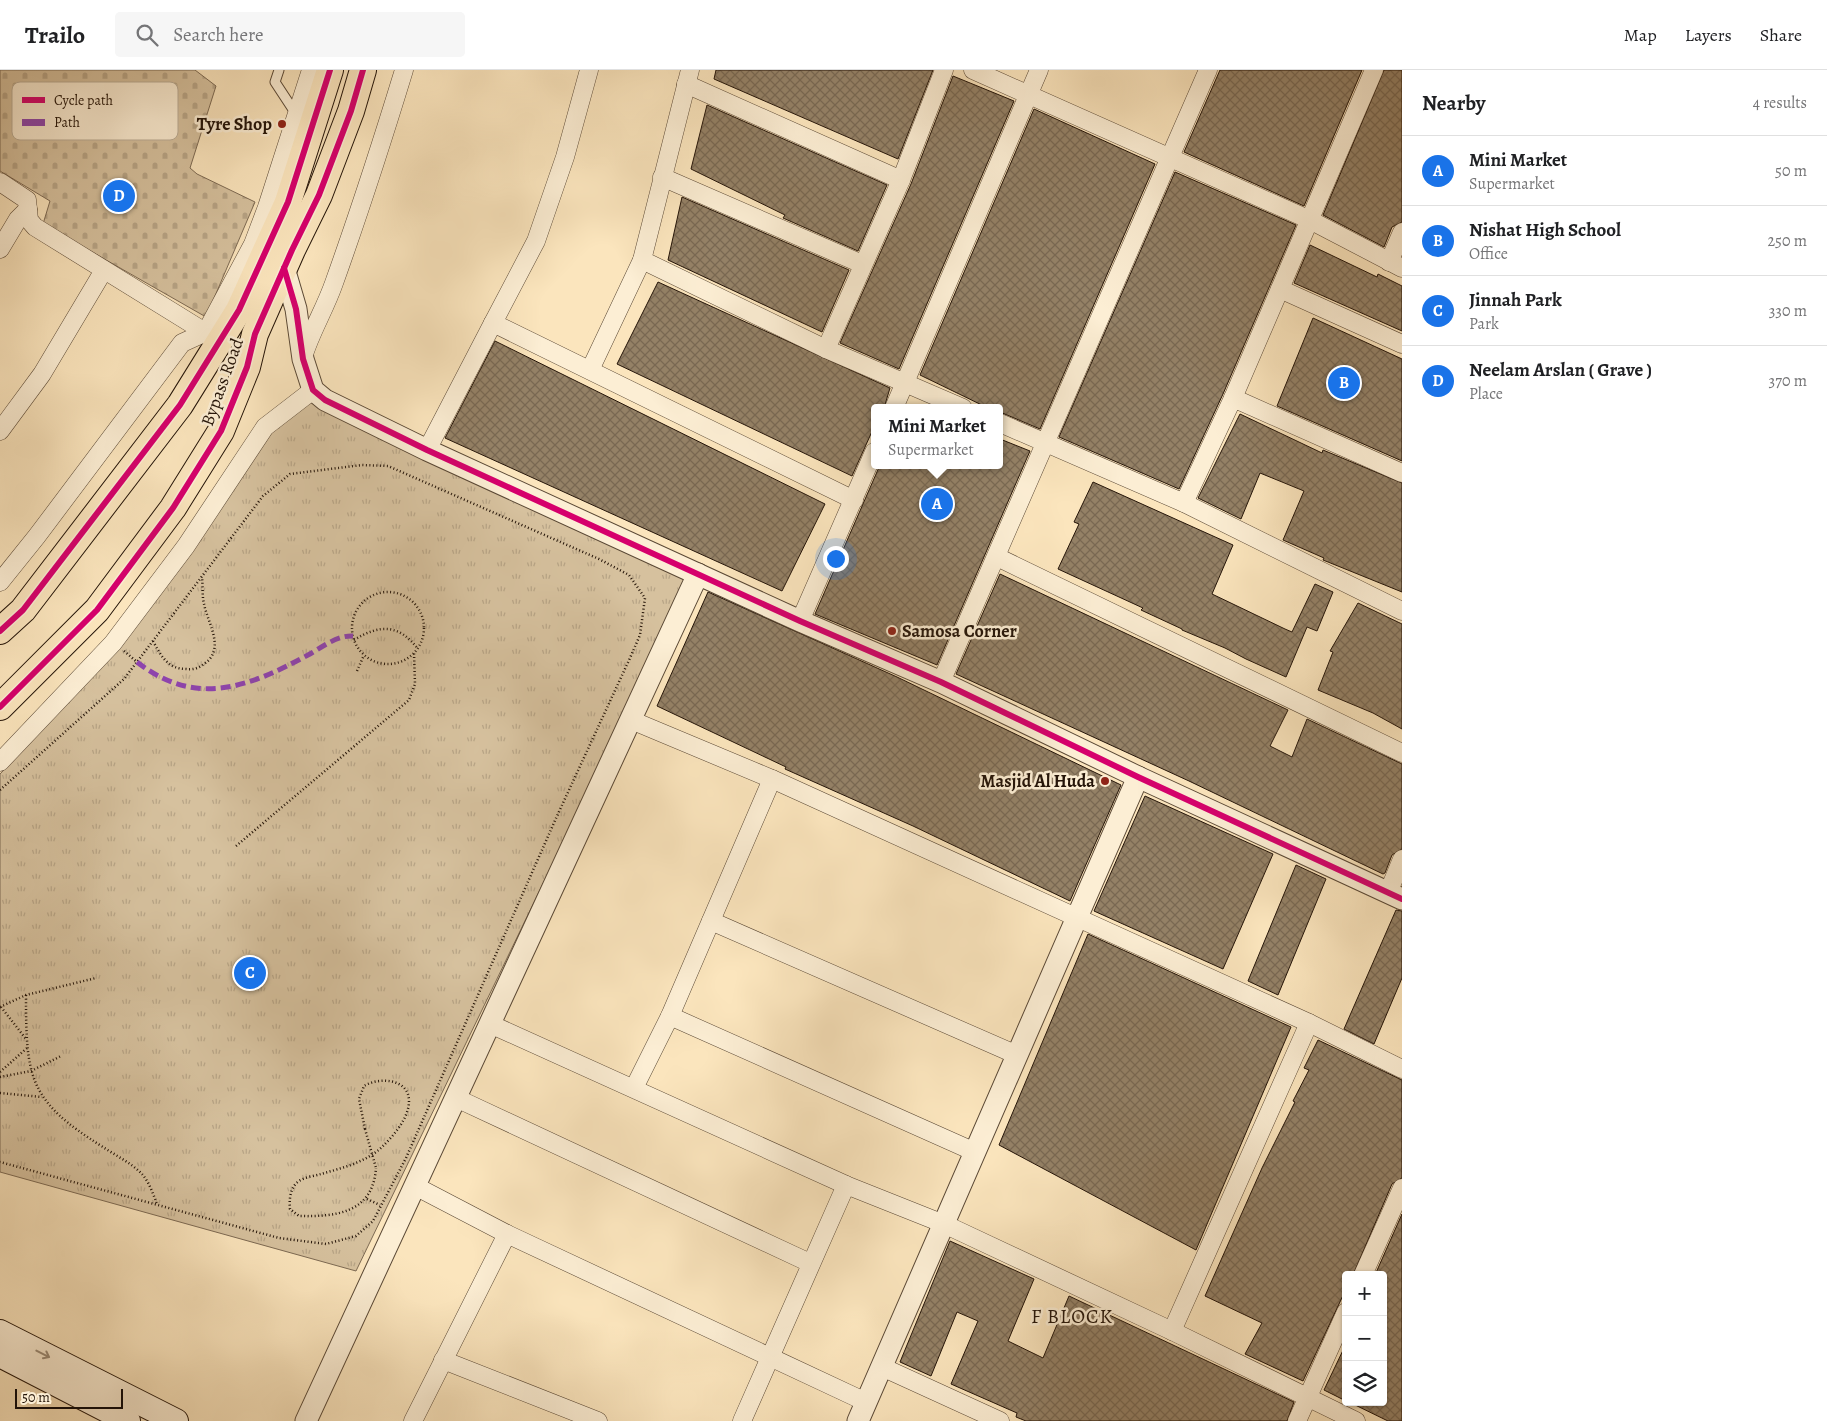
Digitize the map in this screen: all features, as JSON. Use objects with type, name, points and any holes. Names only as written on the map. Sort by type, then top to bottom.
[{"type":"main road","points":[[0,631],[23,610],[180,406],[214,340],[239,310],[288,202],[303,123],[330,70]]},
{"type":"main road","name":"Bypass Road","points":[[0,708],[97,610],[173,508],[222,431],[247,367],[255,334],[319,195],[351,110],[363,70]]},
{"type":"main road","points":[[214,340],[247,367]]},
{"type":"main road","points":[[1,1340],[124,1414],[176,1421]]},
{"type":"street","points":[[303,123],[311,70]]},
{"type":"street","points":[[303,360],[310,334],[333,286],[375,166],[404,70]]},
{"type":"street","points":[[427,450],[536,241],[565,157],[590,70]]},
{"type":"street","points":[[826,348],[901,180],[944,70]]},
{"type":"street","points":[[973,70],[1310,220],[1395,265],[1402,232]]},
{"type":"street","points":[[896,404],[1040,70]]},
{"type":"street","points":[[941,682],[997,558],[1045,442],[1208,70]]},
{"type":"street","points":[[1184,503],[1280,289],[1374,70]]},
{"type":"street","points":[[590,370],[642,260],[688,77],[901,180]]},
{"type":"street","points":[[662,177],[862,264]]},
{"type":"street","points":[[0,182],[27,200],[29,220],[34,227],[214,340]]},
{"type":"street","points":[[0,249],[18,219],[28,209]]},
{"type":"street","points":[[642,260],[826,348],[904,384],[953,404]]},
{"type":"street","points":[[284,268],[296,309],[303,360],[313,390],[325,400],[427,450],[800,621],[941,682],[1138,777],[1395,896],[1402,859]]},
{"type":"street","points":[[0,431],[42,374],[104,270]]},
{"type":"street","points":[[1280,289],[1402,344]]},
{"type":"street","points":[[493,323],[854,500]]},
{"type":"street","points":[[0,582],[37,536],[182,343],[214,340]]},
{"type":"street","points":[[0,762],[113,643],[186,546],[265,427],[313,390]]},
{"type":"street","points":[[1232,398],[1402,473]]},
{"type":"street","points":[[1003,424],[1184,503],[1402,611]]},
{"type":"street","points":[[800,621],[871,459]]},
{"type":"street","points":[[997,558],[1402,754]]},
{"type":"street","points":[[306,1421],[698,574]]},
{"type":"street","points":[[631,720],[772,779],[1309,1023],[1402,1069]]},
{"type":"street","points":[[415,1186],[508,1234],[771,1357],[862,1412],[1138,777]]},
{"type":"street","points":[[634,1088],[670,1016],[772,779]]},
{"type":"street","points":[[711,921],[1017,1055]]},
{"type":"street","points":[[670,1016],[975,1152]]},
{"type":"street","points":[[1172,1331],[1309,1023]]},
{"type":"street","points":[[490,1024],[846,1185],[944,1224],[1172,1331],[1356,1421]]},
{"type":"street","points":[[456,1098],[810,1263]]},
{"type":"street","points":[[742,1421],[846,1185]]},
{"type":"street","points":[[1365,1271],[1402,1188]]},
{"type":"street","points":[[413,1421],[508,1234]]},
{"type":"street","points":[[1296,1421],[1344,1316]]},
{"type":"street","points":[[444,1360],[598,1421]]},
{"type":"street","points":[[882,1367],[1000,1421]]},
{"type":"lane","points":[[279,70],[275,82],[303,123]]},
{"type":"path","points":[[0,790],[124,680],[263,496],[290,474],[362,465],[388,466],[630,575],[645,598],[640,636],[557,816],[406,1158],[373,1221],[356,1236],[326,1244],[279,1238],[0,1162]]},
{"type":"path","points":[[153,641],[162,658],[180,669],[192,670],[209,661],[214,652],[216,642],[204,603],[202,577]]},
{"type":"path","points":[[390,592],[407,597],[419,609],[422,616],[424,633],[418,648],[414,653],[398,662],[389,664],[372,660],[364,655],[354,640],[353,619],[360,604],[374,594],[390,592]]},
{"type":"path","points":[[354,640],[375,630],[394,629],[408,636],[418,648]]},
{"type":"path","points":[[236,846],[409,700],[415,684],[414,653]]},
{"type":"path","points":[[357,671],[364,655]]},
{"type":"path","points":[[26,1039],[0,1007],[26,995],[96,978]]},
{"type":"path","points":[[26,995],[27,1048],[31,1071],[42,1097],[50,1108],[78,1132],[141,1173],[157,1204]]},
{"type":"path","points":[[0,1072],[27,1048]]},
{"type":"path","points":[[0,1077],[31,1071],[61,1056]]},
{"type":"path","points":[[367,1199],[345,1213],[318,1217],[299,1216],[290,1209],[289,1200],[292,1190],[298,1182],[343,1168],[382,1148],[399,1128],[405,1117],[409,1098],[402,1087],[387,1080],[378,1079],[364,1086],[359,1099],[365,1129],[376,1168],[376,1179],[367,1199]]},
{"type":"path","points":[[0,1093],[42,1097]]},
{"type":"path","points":[[367,1199],[380,1205]]},
{"type":"green space","points":[[0,70],[195,70],[216,86],[190,168],[197,174],[255,202],[206,317],[43,224],[50,201],[0,171]]},
{"type":"green space","points":[[298,394],[690,579],[356,1271],[0,1172],[0,774],[80,690]]},
{"type":"building","points":[[716,70],[933,70],[898,159],[714,79]]},
{"type":"building","points":[[1220,70],[1362,70],[1304,206],[1184,152]]},
{"type":"building","points":[[1384,70],[1402,70],[1402,222],[1392,227],[1384,247],[1323,215]]},
{"type":"building","points":[[953,76],[1014,101],[899,369],[840,343],[911,184]]},
{"type":"building","points":[[707,105],[887,185],[858,251],[783,218],[785,215],[691,169]]},
{"type":"building","points":[[1034,109],[1155,164],[1040,429],[1003,413],[1003,404],[980,404],[920,375]]},
{"type":"building","points":[[1175,172],[1296,225],[1223,394],[1179,489],[1059,437]]},
{"type":"building","points":[[682,197],[849,270],[822,332],[668,260]]},
{"type":"building","points":[[1310,245],[1377,277],[1378,274],[1402,286],[1402,331],[1294,283]]},
{"type":"building","points":[[658,282],[890,388],[885,404],[871,404],[871,434],[852,476],[617,364]]},
{"type":"building","points":[[1313,318],[1402,359],[1402,461],[1277,406]]},
{"type":"building","points":[[495,341],[825,504],[782,591],[445,438]]},
{"type":"building","points":[[1240,414],[1322,453],[1323,450],[1402,483],[1402,592],[1323,560],[1324,558],[1283,540],[1304,491],[1260,473],[1241,519],[1198,498]]},
{"type":"building","points":[[1003,440],[1030,451],[937,665],[815,614],[878,469],[1003,469]]},
{"type":"building","points":[[1093,482],[1233,545],[1212,594],[1285,629],[1292,632],[1315,584],[1333,592],[1317,631],[1307,627],[1286,677],[1182,630],[1141,610],[1143,608],[1058,569],[1079,524],[1074,522]]},
{"type":"building","points":[[1000,574],[1288,710],[1270,746],[1292,757],[1307,719],[1402,764],[1402,849],[1392,855],[1385,873],[1383,874],[1189,781],[956,674]]},
{"type":"building","points":[[708,592],[897,677],[1121,785],[1070,901],[913,826],[785,769],[786,767],[657,706]]},
{"type":"building","points":[[1358,603],[1402,624],[1402,729],[1373,713],[1318,690],[1333,652],[1330,651]]},
{"type":"building","points":[[1145,796],[1273,854],[1223,969],[1094,911]]},
{"type":"building","points":[[1296,865],[1326,879],[1278,995],[1248,981]]},
{"type":"building","points":[[1396,910],[1402,911],[1402,978],[1374,1044],[1344,1029]]},
{"type":"building","points":[[1088,934],[1291,1027],[1196,1250],[999,1145]]},
{"type":"building","points":[[1318,1040],[1402,1080],[1402,1178],[1392,1184],[1355,1271],[1342,1271],[1342,1298],[1303,1381],[1245,1354],[1262,1323],[1205,1296],[1262,1168],[1309,1070],[1304,1068]]},
{"type":"building","points":[[1402,1214],[1402,1421],[1388,1421],[1357,1406],[1387,1406],[1387,1271],[1377,1271]]},
{"type":"building","points":[[950,1241],[1034,1279],[1008,1341],[1043,1358],[1069,1296],[1294,1402],[1287,1421],[1026,1421],[1016,1417],[1017,1413],[951,1384],[978,1321],[957,1312],[931,1376],[900,1362]]},
{"type":"building","points":[[1342,1352],[1342,1399],[1324,1390]]},
{"type":"marked path","points":[[137,662],[159,676],[180,685],[222,688],[265,676],[335,640],[353,636]]},
{"type":"cycle path","points":[[0,631],[23,610],[180,405],[239,310],[288,202],[330,70]]},
{"type":"cycle path","points":[[0,707],[97,610],[173,508],[221,431],[247,367],[255,334],[292,250],[319,195],[351,111],[363,70]]},
{"type":"cycle path","points":[[284,268],[296,309],[303,359],[313,390],[325,400],[427,450],[800,621],[941,682],[1138,777],[1402,899]]},
{"type":"place","name":"Tyre Shop","points":[[282,124]]},
{"type":"place","name":"Neelam Arslan ( Grave )","points":[[119,196]]},
{"type":"place","name":"Nishat High School","points":[[1344,383]]},
{"type":"place","name":"Mini Market","points":[[937,504]]},
{"type":"place","name":"Samosa Corner","points":[[892,631]]},
{"type":"place","name":"Masjid Al Huda","points":[[1105,781]]},
{"type":"place","name":"Jinnah Park","points":[[250,973]]},
{"type":"district","name":"F BLOCK","points":[[1072,1316]]}]
